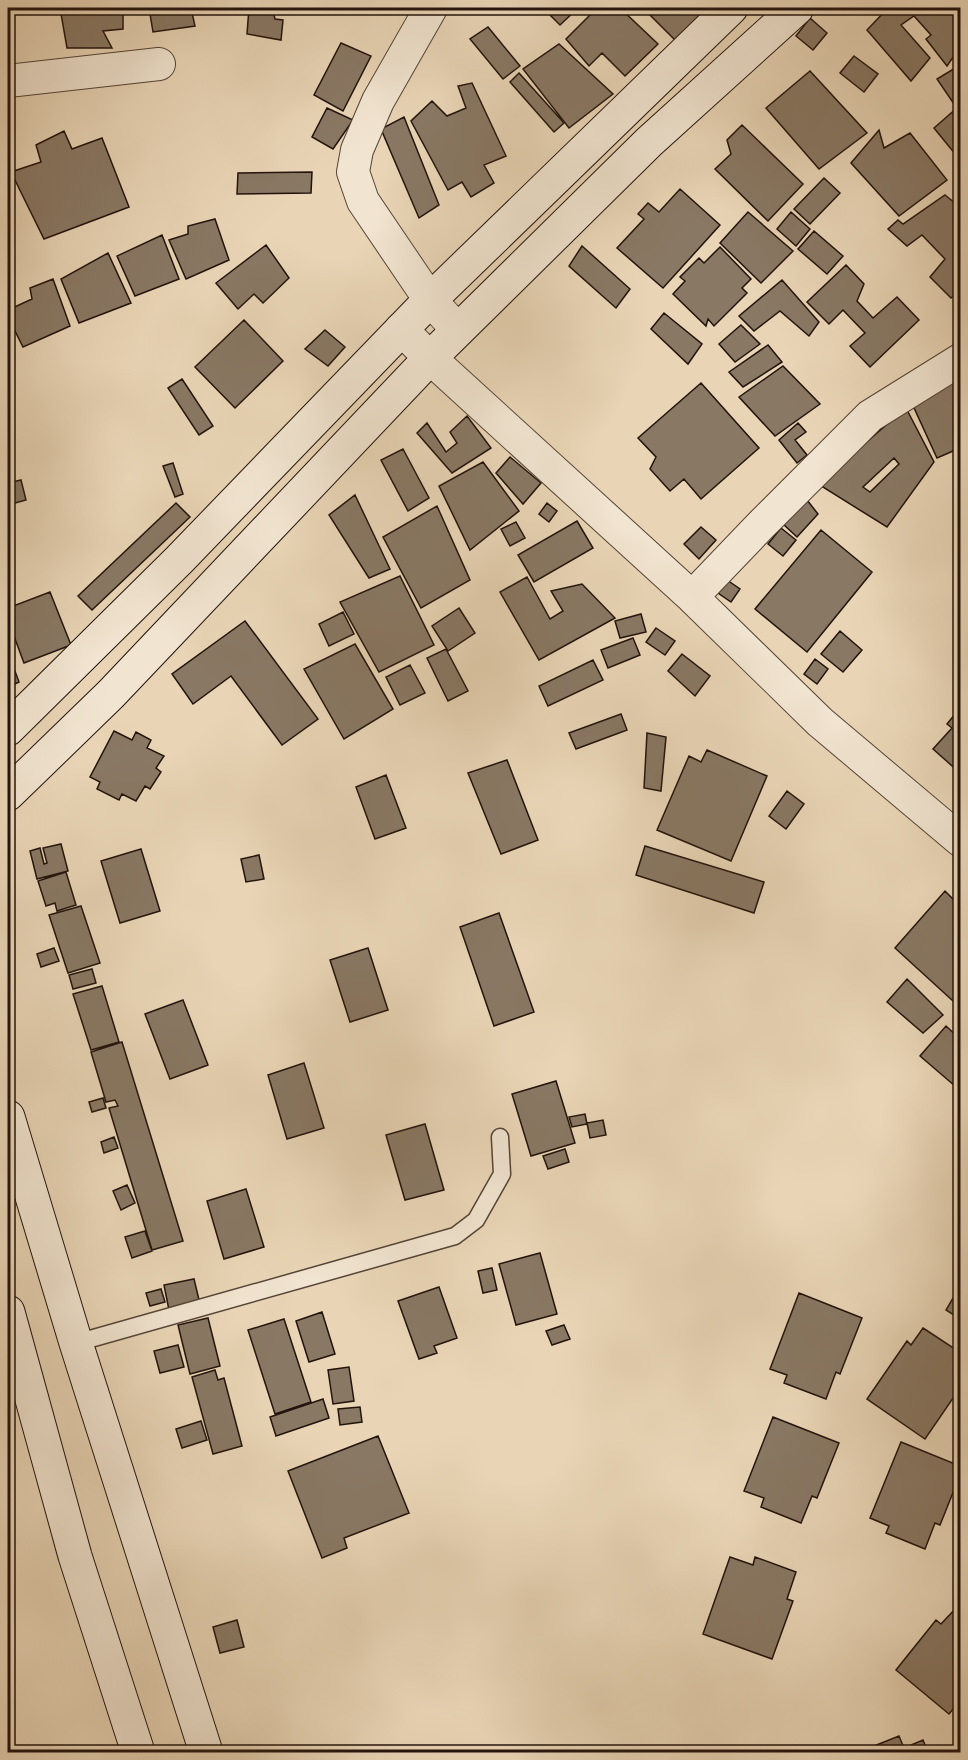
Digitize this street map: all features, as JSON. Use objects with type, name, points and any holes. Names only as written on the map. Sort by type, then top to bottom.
[{"type":"street","points":[[431,8],[378,100],[357,150],[353,172],[363,201],[430,300],[458,330]]},
{"type":"street","points":[[8,729],[179,560],[430,300],[731,8]]},
{"type":"street","points":[[8,794],[111,694],[458,330],[649,142],[796,8]]},
{"type":"street","points":[[8,81],[159,64]]},
{"type":"street","points":[[401,329],[692,597],[820,722],[960,840]]},
{"type":"street","points":[[692,597],[870,417],[960,360]]},
{"type":"street","points":[[8,1117],[76,1343],[206,1752]]},
{"type":"street","points":[[8,1312],[13,1349],[75,1556],[138,1752]]},
{"type":"lane","points":[[76,1343],[455,1236],[476,1220],[502,1174],[500,1137]]},
{"type":"building","points":[[60,8],[123,8],[123,29],[103,31],[112,48],[67,48]]},
{"type":"building","points":[[149,8],[191,8],[195,26],[153,32]]},
{"type":"building","points":[[249,8],[279,8],[273,11],[275,19],[283,20],[281,40],[247,34]]},
{"type":"building","points":[[543,8],[578,8],[560,25]]},
{"type":"building","points":[[597,8],[620,8],[658,44],[625,76],[602,53],[589,66],[566,39]]},
{"type":"building","points":[[652,8],[709,8],[676,41],[647,12]]},
{"type":"building","points":[[888,8],[953,8],[960,13],[960,51],[958,50],[947,66],[926,39],[931,35],[914,16],[901,25],[930,58],[911,81],[867,30]]},
{"type":"building","points":[[810,18],[827,33],[813,50],[796,36]]},
{"type":"building","points":[[488,27],[520,66],[503,79],[470,39]]},
{"type":"building","points":[[341,43],[371,56],[343,111],[314,95]]},
{"type":"building","points":[[559,44],[613,94],[569,128],[523,69]]},
{"type":"building","points":[[854,56],[878,74],[864,92],[840,73]]},
{"type":"building","points":[[960,65],[960,104],[956,107],[937,79]]},
{"type":"building","points":[[810,71],[867,133],[819,169],[766,108]]},
{"type":"building","points":[[519,73],[564,123],[554,132],[510,82]]},
{"type":"building","points":[[472,83],[506,156],[484,165],[494,183],[471,197],[462,182],[448,190],[411,121],[432,101],[447,116],[466,108],[458,86]]},
{"type":"building","points":[[327,108],[353,120],[333,149],[312,137]]},
{"type":"building","points":[[957,108],[960,113],[960,160],[934,128]]},
{"type":"building","points":[[404,117],[439,205],[419,218],[381,129]]},
{"type":"building","points":[[742,125],[803,184],[768,221],[715,169],[731,154],[727,140]]},
{"type":"building","points":[[879,130],[884,148],[910,133],[947,180],[899,216],[851,163]]},
{"type":"building","points":[[64,131],[72,149],[102,138],[129,207],[44,239],[11,172],[41,162],[36,145]]},
{"type":"building","points":[[312,172],[311,193],[237,194],[238,173]]},
{"type":"building","points":[[824,178],[840,193],[810,224],[794,209]]},
{"type":"building","points":[[680,189],[720,225],[663,288],[617,248],[644,219],[638,214],[648,203],[659,212]]},
{"type":"building","points":[[945,195],[960,207],[960,290],[951,298],[930,277],[945,259],[922,235],[907,246],[888,229],[898,220],[903,224]]},
{"type":"building","points":[[748,212],[793,251],[761,283],[720,243]]},
{"type":"building","points":[[791,212],[810,229],[796,246],[777,229]]},
{"type":"building","points":[[215,219],[229,260],[186,279],[169,240],[188,234],[188,226]]},
{"type":"building","points":[[814,231],[843,256],[827,274],[798,249]]},
{"type":"building","points":[[162,235],[179,279],[135,296],[117,256]]},
{"type":"building","points":[[266,245],[289,278],[263,303],[254,294],[238,309],[216,283]]},
{"type":"building","points":[[582,246],[630,289],[616,308],[569,266]]},
{"type":"building","points":[[720,247],[751,279],[742,288],[747,293],[714,326],[708,319],[706,326],[673,294],[685,281],[680,277],[699,258],[704,263]]},
{"type":"building","points":[[108,253],[131,303],[79,323],[61,279]]},
{"type":"building","points":[[846,265],[864,284],[857,301],[873,318],[897,297],[919,320],[870,367],[850,346],[865,333],[843,310],[829,324],[807,302]]},
{"type":"building","points":[[53,279],[70,326],[23,347],[8,317],[8,310],[32,299],[30,288]]},
{"type":"building","points":[[782,280],[819,322],[809,336],[780,311],[754,331],[739,316]]},
{"type":"building","points":[[664,313],[702,344],[688,364],[651,329]]},
{"type":"building","points":[[244,320],[283,361],[235,408],[195,367]]},
{"type":"building","points":[[741,325],[760,344],[735,362],[719,344]]},
{"type":"building","points":[[325,330],[345,347],[328,366],[305,349]]},
{"type":"building","points":[[768,345],[782,362],[743,387],[729,372]]},
{"type":"building","points":[[783,366],[820,404],[775,436],[739,397]]},
{"type":"building","points":[[960,376],[960,426],[954,429],[960,448],[937,458],[910,399]]},
{"type":"building","points":[[182,379],[213,426],[199,435],[168,388]]},
{"type":"building","points":[[701,383],[759,448],[701,499],[684,479],[670,491],[650,469],[656,457],[638,438]]},
{"type":"building","points":[[906,408],[934,462],[887,527],[818,484]],"holes":[[[894,458],[899,464],[870,492],[863,487]]]},
{"type":"building","points":[[467,416],[491,448],[452,473],[417,433],[427,423],[446,452],[457,443],[450,432]]},
{"type":"building","points":[[798,423],[806,432],[795,440],[807,455],[797,463],[779,440]]},
{"type":"building","points":[[403,449],[429,498],[408,511],[381,460]]},
{"type":"building","points":[[510,457],[541,483],[523,504],[496,473]]},
{"type":"building","points":[[483,462],[519,511],[470,550],[439,486]]},
{"type":"building","points":[[173,463],[183,494],[175,497],[163,466]]},
{"type":"building","points":[[21,480],[26,500],[8,505],[8,483]]},
{"type":"building","points":[[355,495],[390,569],[369,578],[329,515]]},
{"type":"building","points":[[807,500],[818,514],[797,537],[783,524]]},
{"type":"building","points":[[176,503],[190,517],[92,610],[78,596]]},
{"type":"building","points":[[547,503],[557,511],[549,522],[539,514]]},
{"type":"building","points":[[437,506],[470,580],[421,608],[383,537]]},
{"type":"building","points":[[577,521],[593,548],[534,582],[518,555]]},
{"type":"building","points":[[516,522],[525,538],[510,546],[501,529]]},
{"type":"building","points":[[701,527],[716,540],[699,559],[684,544]]},
{"type":"building","points":[[781,528],[796,540],[783,556],[768,544]]},
{"type":"building","points":[[821,530],[872,572],[807,652],[755,609]]},
{"type":"building","points":[[400,576],[434,645],[379,672],[340,602]]},
{"type":"building","points":[[527,577],[550,619],[563,611],[551,591],[582,584],[615,618],[539,660],[500,592]]},
{"type":"building","points":[[727,580],[740,589],[731,602],[718,593]]},
{"type":"building","points":[[50,592],[71,645],[24,663],[8,620],[8,608]]},
{"type":"building","points":[[459,608],[475,633],[448,651],[432,626]]},
{"type":"building","points":[[343,612],[354,634],[329,646],[319,624]]},
{"type":"building","points":[[641,614],[646,632],[620,638],[615,621]]},
{"type":"building","points":[[245,621],[318,719],[282,745],[231,676],[193,704],[172,674]]},
{"type":"building","points":[[656,628],[675,641],[665,655],[646,642]]},
{"type":"building","points":[[840,631],[862,650],[843,672],[821,654]]},
{"type":"building","points":[[633,638],[640,655],[608,668],[601,650]]},
{"type":"building","points":[[355,644],[393,709],[344,739],[304,669]]},
{"type":"building","points":[[446,649],[468,691],[448,701],[427,658]]},
{"type":"building","points":[[8,652],[19,682],[8,687]]},
{"type":"building","points":[[682,654],[710,676],[695,696],[668,671]]},
{"type":"building","points":[[815,659],[828,669],[817,684],[804,674]]},
{"type":"building","points":[[593,660],[603,680],[548,706],[539,686]]},
{"type":"building","points":[[410,665],[425,693],[400,705],[386,677]]},
{"type":"building","points":[[960,708],[960,773],[933,749],[952,728],[947,724]]},
{"type":"building","points":[[621,714],[627,730],[576,749],[569,733]]},
{"type":"building","points":[[114,731],[132,740],[136,732],[151,740],[147,748],[164,756],[156,768],[161,772],[150,789],[145,786],[136,801],[122,794],[119,800],[97,789],[100,782],[90,777]]},
{"type":"building","points":[[647,733],[666,737],[661,791],[644,788]]},
{"type":"building","points":[[707,750],[767,776],[731,861],[657,830],[689,756],[701,762]]},
{"type":"building","points":[[507,760],[538,840],[501,854],[468,773]]},
{"type":"building","points":[[386,775],[406,828],[375,839],[356,787]]},
{"type":"building","points":[[787,791],[804,804],[786,829],[769,816]]},
{"type":"building","points":[[61,844],[68,871],[37,879],[30,851],[40,848],[44,864],[47,863],[43,848]]},
{"type":"building","points":[[645,846],[764,882],[754,913],[636,875]]},
{"type":"building","points":[[141,849],[160,911],[120,923],[101,861]]},
{"type":"building","points":[[259,855],[264,879],[246,882],[241,859]]},
{"type":"building","points":[[66,872],[76,905],[57,911],[55,903],[46,906],[38,881]]},
{"type":"building","points":[[945,891],[960,906],[960,993],[953,1001],[895,948]]},
{"type":"building","points":[[81,906],[100,963],[68,973],[49,915]]},
{"type":"building","points":[[499,913],[534,1012],[494,1026],[460,927]]},
{"type":"building","points":[[54,948],[59,961],[41,967],[37,954]]},
{"type":"building","points":[[368,948],[388,1010],[350,1022],[330,960]]},
{"type":"building","points":[[92,969],[96,983],[73,989],[69,975]]},
{"type":"building","points":[[907,979],[943,1015],[923,1033],[887,1002]]},
{"type":"building","points":[[102,986],[119,1042],[91,1050],[73,994]]},
{"type":"building","points":[[183,1000],[208,1065],[170,1079],[145,1014]]},
{"type":"building","points":[[946,1026],[960,1039],[960,1080],[955,1086],[920,1056]]},
{"type":"building","points":[[122,1042],[183,1241],[152,1250],[109,1108],[118,1106],[115,1100],[106,1102],[91,1052]]},
{"type":"building","points":[[304,1063],[324,1128],[287,1139],[268,1075]]},
{"type":"building","points":[[556,1081],[575,1143],[531,1156],[512,1094]]},
{"type":"building","points":[[103,1098],[106,1108],[92,1112],[89,1102]]},
{"type":"building","points":[[585,1114],[587,1124],[572,1127],[569,1117]]},
{"type":"building","points":[[603,1120],[606,1135],[590,1138],[587,1123]]},
{"type":"building","points":[[425,1124],[444,1190],[405,1200],[386,1135]]},
{"type":"building","points":[[114,1137],[118,1148],[104,1153],[101,1142]]},
{"type":"building","points":[[565,1149],[569,1162],[548,1169],[543,1156]]},
{"type":"building","points":[[127,1185],[135,1203],[121,1210],[113,1191]]},
{"type":"building","points":[[246,1189],[264,1247],[224,1259],[207,1201]]},
{"type":"building","points":[[145,1231],[152,1251],[132,1258],[125,1237]]},
{"type":"building","points":[[540,1253],[557,1314],[516,1325],[499,1264]]},
{"type":"building","points":[[492,1268],[497,1290],[483,1293],[478,1271]]},
{"type":"building","points":[[194,1279],[200,1304],[169,1310],[164,1285]]},
{"type":"building","points":[[960,1286],[960,1319],[946,1310]]},
{"type":"building","points":[[439,1287],[457,1338],[434,1346],[437,1353],[419,1359],[398,1301]]},
{"type":"building","points":[[161,1289],[165,1302],[150,1306],[146,1293]]},
{"type":"building","points":[[799,1293],[862,1318],[840,1374],[836,1372],[826,1399],[784,1383],[787,1375],[770,1369]]},
{"type":"building","points":[[322,1312],[335,1354],[309,1362],[296,1321]]},
{"type":"building","points":[[208,1318],[220,1366],[190,1374],[178,1325]]},
{"type":"building","points":[[284,1319],[311,1402],[275,1414],[248,1330]]},
{"type":"building","points":[[564,1325],[570,1339],[552,1345],[546,1331]]},
{"type":"building","points":[[923,1328],[958,1351],[955,1356],[960,1360],[960,1388],[925,1439],[867,1399],[907,1341],[911,1345]]},
{"type":"building","points":[[178,1345],[184,1367],[160,1373],[154,1351]]},
{"type":"building","points":[[349,1367],[354,1401],[333,1404],[328,1370]]},
{"type":"building","points":[[215,1370],[218,1380],[224,1378],[242,1446],[213,1454],[192,1377]]},
{"type":"building","points":[[323,1399],[329,1418],[276,1436],[270,1417]]},
{"type":"building","points":[[360,1407],[362,1422],[340,1425],[338,1409]]},
{"type":"building","points":[[773,1417],[839,1443],[817,1498],[812,1496],[801,1523],[761,1507],[764,1498],[744,1491]]},
{"type":"building","points":[[201,1421],[207,1440],[182,1448],[176,1429]]},
{"type":"building","points":[[378,1436],[409,1513],[344,1538],[347,1548],[322,1558],[288,1471]]},
{"type":"building","points":[[901,1442],[960,1466],[960,1475],[940,1525],[935,1523],[925,1549],[886,1533],[889,1526],[870,1518]]},
{"type":"building","points":[[730,1557],[753,1565],[755,1557],[796,1572],[787,1599],[793,1601],[772,1659],[703,1634]]},
{"type":"building","points":[[958,1606],[960,1607],[960,1701],[949,1714],[896,1670],[936,1620],[941,1624]]},
{"type":"building","points":[[237,1620],[244,1647],[220,1653],[213,1627]]},
{"type":"building","points":[[899,1736],[904,1748],[923,1740],[928,1752],[870,1752],[869,1748]]}]
